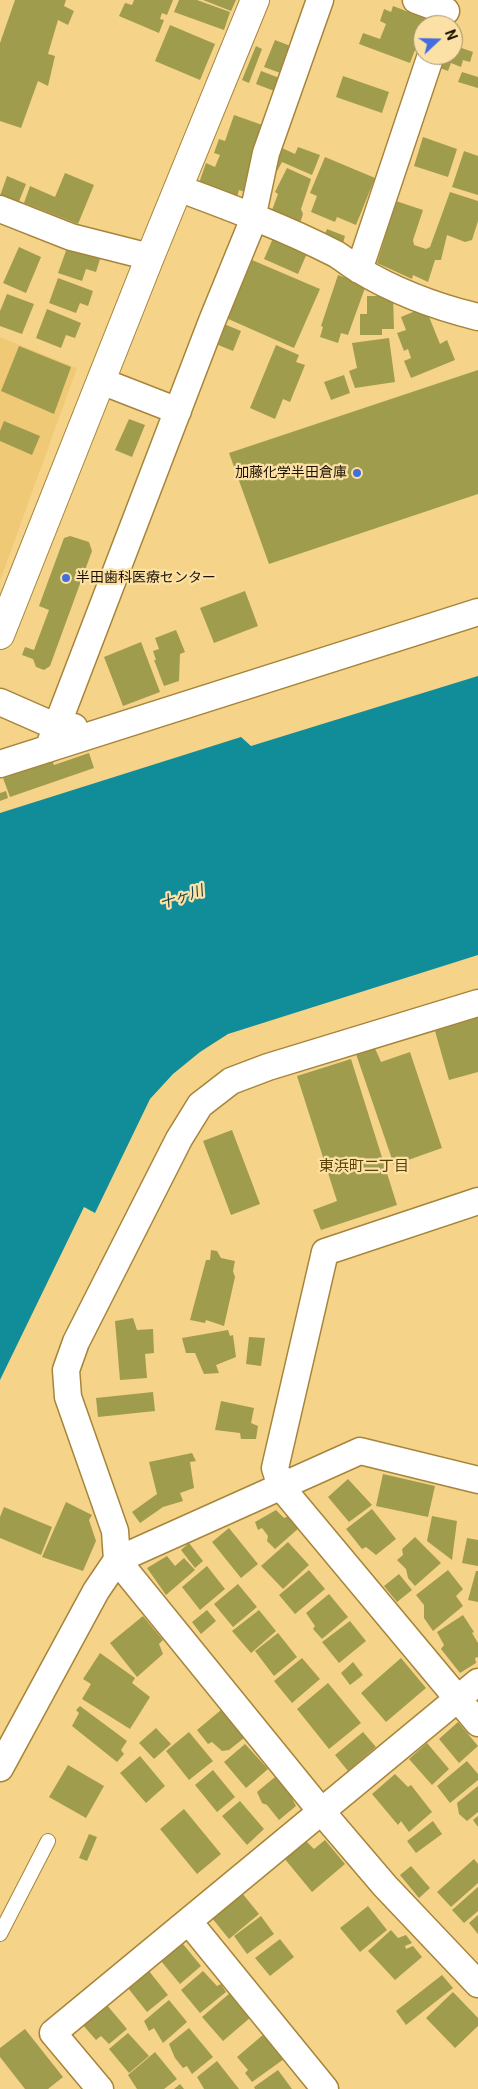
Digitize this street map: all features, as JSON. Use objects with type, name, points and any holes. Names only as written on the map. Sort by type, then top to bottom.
[{"type":"street","points":[[0,635],[150,257],[255,0]]},
{"type":"street","points":[[52,738],[250,228],[266,152],[320,0]]},
{"type":"street","points":[[416,0],[445,12]]},
{"type":"street","points":[[359,270],[428,65]]},
{"type":"street","points":[[178,188],[253,216],[337,255],[359,270],[402,291],[447,308],[478,317]]},
{"type":"street","points":[[0,209],[71,237],[150,257]]},
{"type":"street","points":[[101,381],[178,411]]},
{"type":"street","points":[[0,764],[52,738],[115,727],[478,612]]},
{"type":"street","points":[[0,702],[52,738]]},
{"type":"street","points":[[478,1003],[268,1067],[231,1081],[200,1104],[178,1139],[76,1342],[66,1370],[68,1397],[116,1531],[117,1560],[321,1811],[385,1886],[478,1984]]},
{"type":"street","points":[[478,1200],[325,1252],[275,1468],[281,1487],[478,1724]]},
{"type":"street","points":[[0,1768],[96,1591],[117,1560],[360,1452],[478,1480]]},
{"type":"street","points":[[100,2089],[53,2033],[478,1682]]},
{"type":"street","points":[[189,1922],[326,2089]]},
{"type":"lane","points":[[0,1934],[48,1841]]},
{"type":"shaded area","points":[[0,337],[77,368],[0,581]]},
{"type":"water","name":"十ヶ川","points":[[478,676],[478,955],[228,1034],[200,1052],[173,1074],[150,1099],[95,1213],[84,1207],[0,1380],[0,813],[241,737],[251,746]]},
{"type":"building","points":[[15,0],[66,0],[64,6],[74,11],[68,25],[58,20],[48,54],[55,56],[48,86],[38,81],[21,128],[0,121],[0,43]]},
{"type":"building","points":[[134,0],[173,0],[167,15],[162,13],[160,19],[164,20],[159,33],[119,16],[125,3],[132,5]]},
{"type":"building","points":[[179,0],[197,0],[230,12],[224,30],[174,12]]},
{"type":"building","points":[[203,0],[236,0],[231,11]]},
{"type":"building","points":[[393,6],[417,15],[413,15],[413,55],[410,63],[359,44],[363,33],[380,39],[386,24],[380,21],[384,9],[391,12]]},
{"type":"building","points":[[170,25],[215,44],[200,80],[155,61]]},
{"type":"building","points":[[275,40],[293,47],[283,74],[264,67]]},
{"type":"building","points":[[256,46],[262,49],[249,83],[242,80]]},
{"type":"building","points":[[463,48],[473,52],[470,62],[463,60]]},
{"type":"building","points":[[441,65],[450,65],[448,71],[440,68]]},
{"type":"building","points":[[261,71],[282,79],[277,92],[256,84]]},
{"type":"building","points":[[462,72],[478,77],[478,88],[458,82]]},
{"type":"building","points":[[343,76],[389,92],[382,113],[336,97]]},
{"type":"building","points":[[234,115],[268,127],[245,192],[239,190],[237,197],[199,183],[206,163],[215,167],[220,155],[214,153],[219,139],[225,141]]},
{"type":"building","points":[[423,137],[457,149],[448,177],[414,166]]},
{"type":"building","points":[[298,147],[320,155],[312,175],[282,162],[276,173],[272,172],[276,154],[282,148],[295,154]]},
{"type":"building","points":[[464,151],[478,156],[478,195],[452,187]]},
{"type":"building","points":[[325,157],[375,178],[356,225],[337,217],[335,222],[311,212],[317,196],[310,193]]},
{"type":"building","points":[[287,168],[311,179],[301,209],[303,214],[300,223],[272,210],[278,194],[275,192]]},
{"type":"building","points":[[65,173],[94,185],[78,224],[24,203],[30,186],[55,197]]},
{"type":"building","points":[[7,176],[26,184],[18,204],[0,196]]},
{"type":"building","points":[[450,192],[478,201],[478,221],[472,240],[465,242],[447,235],[441,260],[435,260],[428,282],[413,275],[412,279],[377,263],[396,201],[423,210],[413,240],[414,245],[426,249],[430,247]]},
{"type":"building","points":[[327,229],[345,236],[343,243],[324,236]]},
{"type":"building","points":[[274,236],[308,251],[298,274],[264,259]]},
{"type":"building","points":[[19,247],[41,257],[26,293],[3,283]]},
{"type":"building","points":[[67,248],[100,259],[96,272],[86,269],[82,281],[58,273]]},
{"type":"building","points":[[252,260],[320,289],[294,348],[226,318]]},
{"type":"building","points":[[338,275],[366,285],[348,335],[341,333],[338,343],[320,337],[323,327],[321,326]]},
{"type":"building","points":[[58,278],[93,291],[88,306],[80,303],[76,313],[49,303]]},
{"type":"building","points":[[7,294],[34,304],[22,334],[0,326],[0,311]]},
{"type":"building","points":[[367,296],[393,296],[394,329],[382,329],[382,335],[360,335],[360,314],[367,314]]},
{"type":"building","points":[[425,307],[440,344],[447,340],[455,360],[411,378],[404,361],[411,358],[408,349],[404,351],[397,333],[406,330],[401,317]]},
{"type":"building","points":[[47,309],[81,323],[75,338],[66,335],[61,348],[36,338]]},
{"type":"building","points":[[224,324],[241,331],[233,351],[216,344]]},
{"type":"building","points":[[389,338],[395,382],[355,388],[349,371],[357,368],[352,343]]},
{"type":"building","points":[[276,345],[299,355],[296,362],[305,365],[290,402],[283,399],[275,419],[250,408]]},
{"type":"building","points":[[19,346],[71,367],[54,414],[1,391]]},
{"type":"building","name":"加藤化学半田倉庫","points":[[478,370],[478,494],[269,564],[229,453]]},
{"type":"building","points":[[344,375],[350,393],[331,400],[324,382]]},
{"type":"building","points":[[129,419],[145,425],[132,457],[115,450]]},
{"type":"building","points":[[4,421],[40,436],[32,455],[0,441],[0,431]]},
{"type":"building","name":"半田歯科医療センター","points":[[70,536],[89,542],[92,551],[50,666],[44,670],[36,667],[33,659],[22,655],[25,647],[34,650],[49,610],[39,606],[64,538]]},
{"type":"building","points":[[245,591],[258,626],[214,643],[200,608]]},
{"type":"building","points":[[176,630],[185,652],[180,654],[179,681],[164,686],[154,660],[156,660],[153,651],[159,649],[155,638]]},
{"type":"building","points":[[141,642],[160,692],[123,706],[104,657]]},
{"type":"building","points":[[89,753],[94,768],[10,797],[3,778],[52,761],[54,765]]},
{"type":"building","points":[[6,791],[8,798],[0,801],[0,793]]},
{"type":"building","points":[[478,1018],[478,1072],[449,1080],[435,1031]]},
{"type":"building","points":[[374,1046],[381,1062],[410,1052],[442,1148],[394,1165],[356,1054]]},
{"type":"building","points":[[351,1059],[397,1205],[321,1230],[313,1210],[337,1201],[297,1076]]},
{"type":"building","points":[[232,1130],[260,1204],[231,1215],[203,1141]]},
{"type":"building","points":[[211,1250],[217,1251],[221,1258],[235,1261],[233,1271],[235,1277],[224,1326],[206,1320],[205,1323],[190,1320],[206,1260],[210,1260]]},
{"type":"building","points":[[133,1318],[137,1330],[153,1329],[154,1353],[145,1354],[147,1378],[120,1380],[115,1321]]},
{"type":"building","points":[[228,1330],[230,1336],[233,1335],[236,1357],[216,1365],[219,1373],[204,1374],[195,1353],[186,1353],[182,1338]]},
{"type":"building","points":[[249,1337],[265,1338],[261,1366],[246,1364]]},
{"type":"building","points":[[153,1392],[155,1411],[98,1417],[96,1398]]},
{"type":"building","points":[[221,1401],[254,1408],[251,1423],[258,1426],[256,1439],[241,1439],[240,1433],[215,1430]]},
{"type":"building","points":[[192,1453],[196,1461],[190,1462],[194,1488],[180,1493],[183,1501],[163,1507],[140,1523],[132,1512],[157,1494],[149,1462]]},
{"type":"building","points":[[383,1474],[435,1486],[428,1517],[376,1506]]},
{"type":"building","points":[[348,1479],[372,1505],[349,1522],[328,1497]]},
{"type":"building","points":[[66,1502],[92,1515],[89,1520],[96,1541],[83,1571],[42,1557]]},
{"type":"building","points":[[4,1507],[52,1527],[41,1555],[0,1538],[0,1517]]},
{"type":"building","points":[[372,1509],[396,1539],[376,1555],[366,1547],[362,1549],[346,1529]]},
{"type":"building","points":[[276,1510],[284,1518],[289,1516],[299,1528],[275,1549],[267,1541],[268,1536],[262,1528],[258,1530],[255,1522]]},
{"type":"building","points":[[432,1516],[457,1521],[452,1560],[427,1541]]},
{"type":"building","points":[[229,1528],[258,1564],[241,1578],[212,1542]]},
{"type":"building","points":[[415,1537],[441,1563],[415,1586],[408,1578],[406,1569],[397,1560],[403,1555],[402,1549]]},
{"type":"building","points":[[467,1538],[478,1540],[478,1566],[462,1563]]},
{"type":"building","points":[[288,1542],[309,1565],[283,1589],[261,1566]]},
{"type":"building","points":[[189,1543],[203,1561],[195,1568],[181,1550]]},
{"type":"building","points":[[167,1556],[175,1566],[184,1558],[195,1570],[166,1595],[147,1568]]},
{"type":"building","points":[[207,1566],[225,1589],[200,1610],[182,1587]]},
{"type":"building","points":[[309,1570],[325,1589],[295,1614],[279,1595]]},
{"type":"building","points":[[448,1570],[463,1589],[456,1596],[463,1606],[433,1631],[424,1618],[424,1605],[416,1595]]},
{"type":"building","points":[[476,1571],[478,1571],[478,1602],[468,1600]]},
{"type":"building","points":[[399,1574],[412,1590],[397,1602],[384,1586]]},
{"type":"building","points":[[238,1584],[257,1607],[233,1627],[214,1604]]},
{"type":"building","points":[[329,1594],[348,1617],[322,1639],[313,1629],[315,1626],[306,1613]]},
{"type":"building","points":[[207,1610],[216,1621],[201,1634],[192,1622]]},
{"type":"building","points":[[259,1610],[276,1631],[251,1653],[232,1631]]},
{"type":"building","points":[[463,1615],[474,1632],[472,1633],[478,1643],[478,1657],[475,1658],[476,1663],[460,1673],[441,1649],[444,1645],[437,1632]]},
{"type":"building","points":[[143,1616],[163,1640],[159,1644],[163,1654],[137,1677],[110,1643]]},
{"type":"building","points":[[350,1621],[366,1641],[339,1663],[322,1642]]},
{"type":"building","points":[[278,1633],[297,1657],[274,1676],[255,1651]]},
{"type":"building","points":[[100,1653],[135,1678],[132,1683],[150,1697],[130,1729],[82,1699],[91,1684],[83,1679]]},
{"type":"building","points":[[302,1658],[320,1679],[292,1703],[274,1681]]},
{"type":"building","points":[[401,1658],[426,1688],[386,1722],[361,1693]]},
{"type":"building","points":[[353,1662],[363,1675],[350,1685],[341,1673]]},
{"type":"building","points":[[328,1683],[361,1723],[329,1749],[297,1709]]},
{"type":"building","points":[[80,1706],[127,1741],[121,1750],[124,1754],[117,1762],[72,1726],[79,1713],[76,1710]]},
{"type":"building","points":[[221,1710],[244,1738],[229,1750],[222,1751],[212,1742],[208,1744],[197,1730]]},
{"type":"building","points":[[458,1722],[478,1746],[459,1763],[439,1739]]},
{"type":"building","points":[[156,1728],[171,1744],[154,1759],[139,1743]]},
{"type":"building","points":[[189,1732],[213,1761],[189,1780],[166,1751]]},
{"type":"building","points":[[363,1732],[376,1747],[348,1771],[335,1755]]},
{"type":"building","points":[[427,1743],[449,1769],[432,1785],[409,1759]]},
{"type":"building","points":[[245,1744],[268,1769],[246,1788],[224,1762]]},
{"type":"building","points":[[140,1756],[165,1786],[146,1803],[120,1773]]},
{"type":"building","points":[[467,1761],[478,1774],[478,1780],[450,1803],[437,1786]]},
{"type":"building","points":[[68,1765],[104,1786],[86,1818],[49,1797]]},
{"type":"building","points":[[213,1770],[235,1797],[217,1812],[195,1785]]},
{"type":"building","points":[[395,1774],[408,1787],[411,1785],[432,1812],[409,1832],[401,1821],[398,1825],[372,1794]]},
{"type":"building","points":[[275,1777],[289,1792],[296,1806],[279,1820],[267,1805],[262,1803],[257,1792]]},
{"type":"building","points":[[478,1786],[478,1812],[467,1821],[459,1814],[457,1803]]},
{"type":"building","points":[[240,1801],[264,1829],[247,1845],[222,1816]]},
{"type":"building","points":[[184,1809],[221,1854],[197,1874],[160,1829]]},
{"type":"building","points":[[478,1816],[478,1827],[473,1820]]},
{"type":"building","points":[[433,1821],[442,1834],[416,1853],[407,1841]]},
{"type":"building","points":[[89,1834],[97,1837],[87,1861],[79,1858]]},
{"type":"building","points":[[305,1840],[314,1849],[325,1840],[345,1864],[312,1892],[284,1858]]},
{"type":"building","points":[[474,1859],[478,1864],[478,1883],[451,1907],[437,1892]]},
{"type":"building","points":[[411,1866],[430,1888],[419,1898],[400,1875]]},
{"type":"building","points":[[478,1887],[478,1911],[464,1923],[452,1910]]},
{"type":"building","points":[[242,1893],[259,1914],[229,1939],[212,1918]]},
{"type":"building","points":[[368,1906],[387,1930],[360,1952],[340,1928]]},
{"type":"building","points":[[478,1915],[478,1934],[469,1923]]},
{"type":"building","points":[[261,1916],[274,1934],[247,1954],[234,1936]]},
{"type":"building","points":[[391,1930],[398,1938],[406,1935],[412,1943],[405,1946],[406,1949],[413,1946],[422,1957],[395,1980],[368,1951]]},
{"type":"building","points":[[280,1939],[294,1957],[270,1976],[255,1958]]},
{"type":"building","points":[[183,1944],[201,1966],[180,1984],[161,1961]]},
{"type":"building","points":[[149,1971],[168,1995],[147,2012],[128,1988]]},
{"type":"building","points":[[203,1971],[217,1986],[221,1984],[226,1992],[200,2013],[181,1990]]},
{"type":"building","points":[[442,1975],[453,1988],[406,2025],[396,2011]]},
{"type":"building","points":[[453,1992],[478,2018],[478,2026],[455,2048],[426,2018]]},
{"type":"building","points":[[230,1993],[251,2017],[223,2041],[202,2017]]},
{"type":"building","points":[[169,2000],[187,2022],[163,2043],[154,2028],[149,2031],[144,2021]]},
{"type":"building","points":[[106,2004],[127,2029],[109,2044],[101,2036],[96,2040],[82,2024]]},
{"type":"building","points":[[189,2028],[213,2057],[192,2074],[187,2066],[183,2068],[175,2058],[169,2044]]},
{"type":"building","points":[[25,2029],[63,2077],[48,2089],[25,2089],[0,2057],[0,2048]]},
{"type":"building","points":[[128,2033],[149,2056],[129,2073],[109,2049]]},
{"type":"building","points":[[264,2034],[284,2059],[252,2082],[245,2073],[248,2070],[237,2057]]},
{"type":"building","points":[[155,2052],[177,2079],[164,2089],[137,2089],[128,2075]]},
{"type":"building","points":[[217,2061],[239,2089],[204,2089],[197,2077]]},
{"type":"building","points":[[278,2070],[292,2089],[255,2089],[254,2087]]},
{"type":"building","points":[[180,2084],[184,2089],[174,2089]]},
{"type":"place","name":"加藤化学半田倉庫","points":[[357,473]]},
{"type":"place","name":"半田歯科医療センター","points":[[66,578]]},
{"type":"district","name":"東浜町二丁目","points":[[364,1167]]}]
